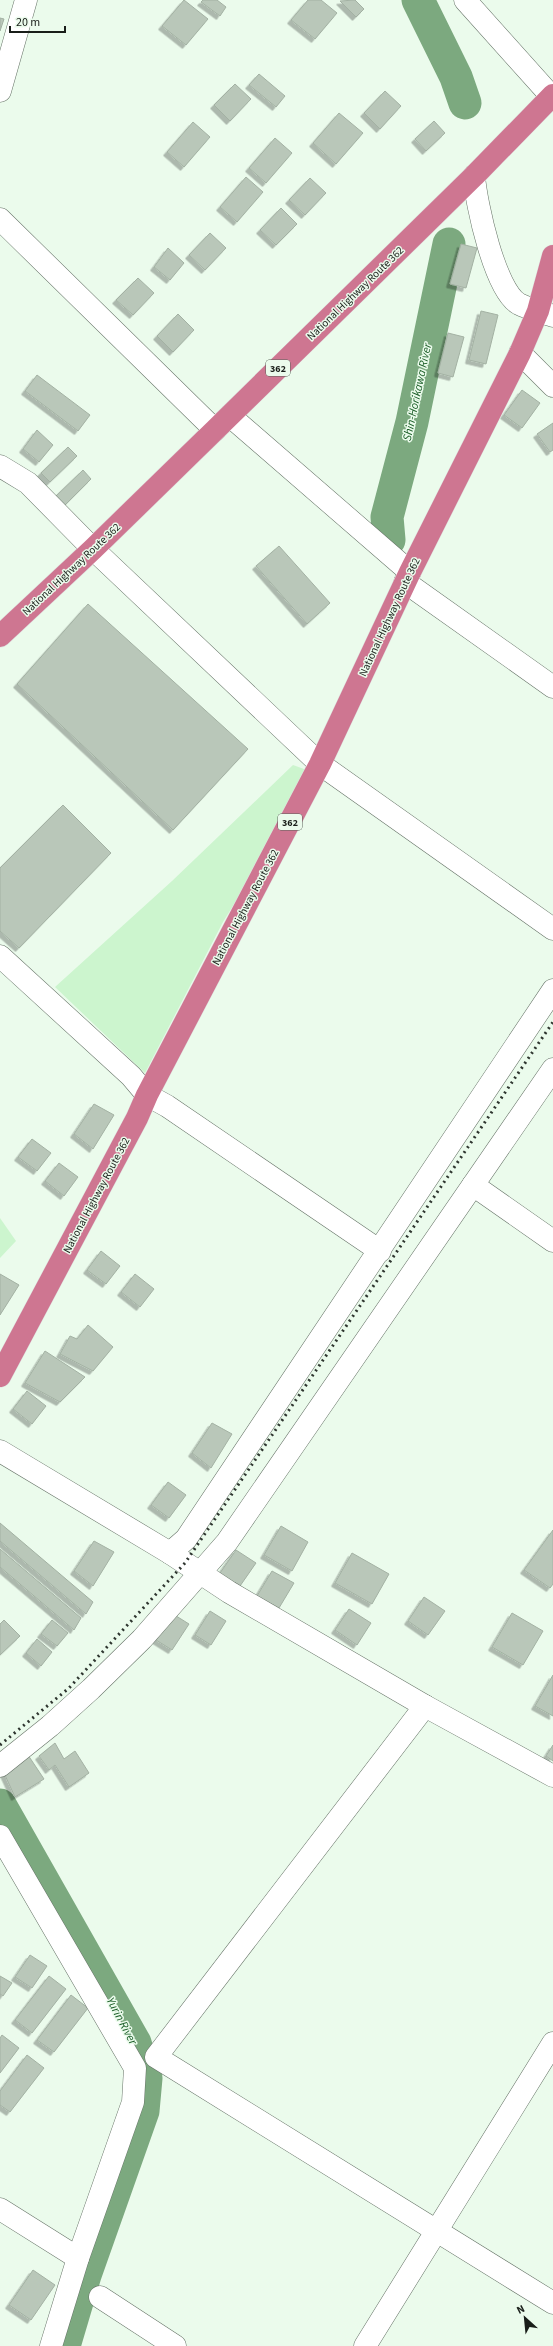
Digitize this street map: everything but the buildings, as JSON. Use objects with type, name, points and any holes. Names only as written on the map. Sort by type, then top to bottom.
[{"type":"highway","name":"National Highway Route 362","points":[[0,636],[93,549],[553,97]]},
{"type":"highway","name":"National Highway Route 362","points":[[0,1376],[137,1118],[147,1095],[320,764],[408,577],[520,353],[546,314],[553,256]]},
{"type":"street","points":[[0,91],[26,0]]},
{"type":"street","points":[[465,0],[553,97]]},
{"type":"street","points":[[474,176],[481,217],[502,283],[517,303],[546,314]]},
{"type":"street","points":[[0,219],[222,423],[408,577],[553,687]]},
{"type":"street","points":[[520,353],[553,386]]},
{"type":"street","points":[[0,466],[28,482],[93,549],[320,764],[553,929]]},
{"type":"street","points":[[0,956],[130,1076],[147,1095],[174,1110],[380,1251]]},
{"type":"street","points":[[0,1766],[50,1726],[91,1689],[142,1639],[185,1563],[186,1539],[380,1251],[553,990]]},
{"type":"street","points":[[185,1563],[227,1542],[553,1069]]},
{"type":"street","points":[[473,1185],[553,1242]]},
{"type":"street","points":[[0,1451],[185,1563],[229,1592],[425,1706],[553,1776]]},
{"type":"street","points":[[51,2346],[78,2258],[148,2063],[425,1706]]},
{"type":"street","points":[[0,1836],[148,2063],[437,2231],[553,2303]]},
{"type":"street","points":[[365,2346],[553,2042]]},
{"type":"street","points":[[0,2209],[78,2258]]},
{"type":"street","points":[[100,2296],[175,2346]]},
{"type":"green space","points":[[293,765],[315,773],[223,922],[145,1073],[55,987],[172,881]]},
{"type":"green space","points":[[0,1218],[16,1241],[0,1258]]},
{"type":"waterway","name":"Shin-Horikawa River","points":[[418,0],[456,77],[465,103]]},
{"type":"waterway","name":"Shin-Horikawa River","points":[[389,540],[387,517],[412,422],[449,244]]},
{"type":"waterway","name":"Yurin River","points":[[0,1805],[135,2043],[146,2078],[143,2111],[85,2275],[64,2346]]},
{"type":"railway","points":[[0,1745],[69,1688],[185,1563],[553,1022]]}]
